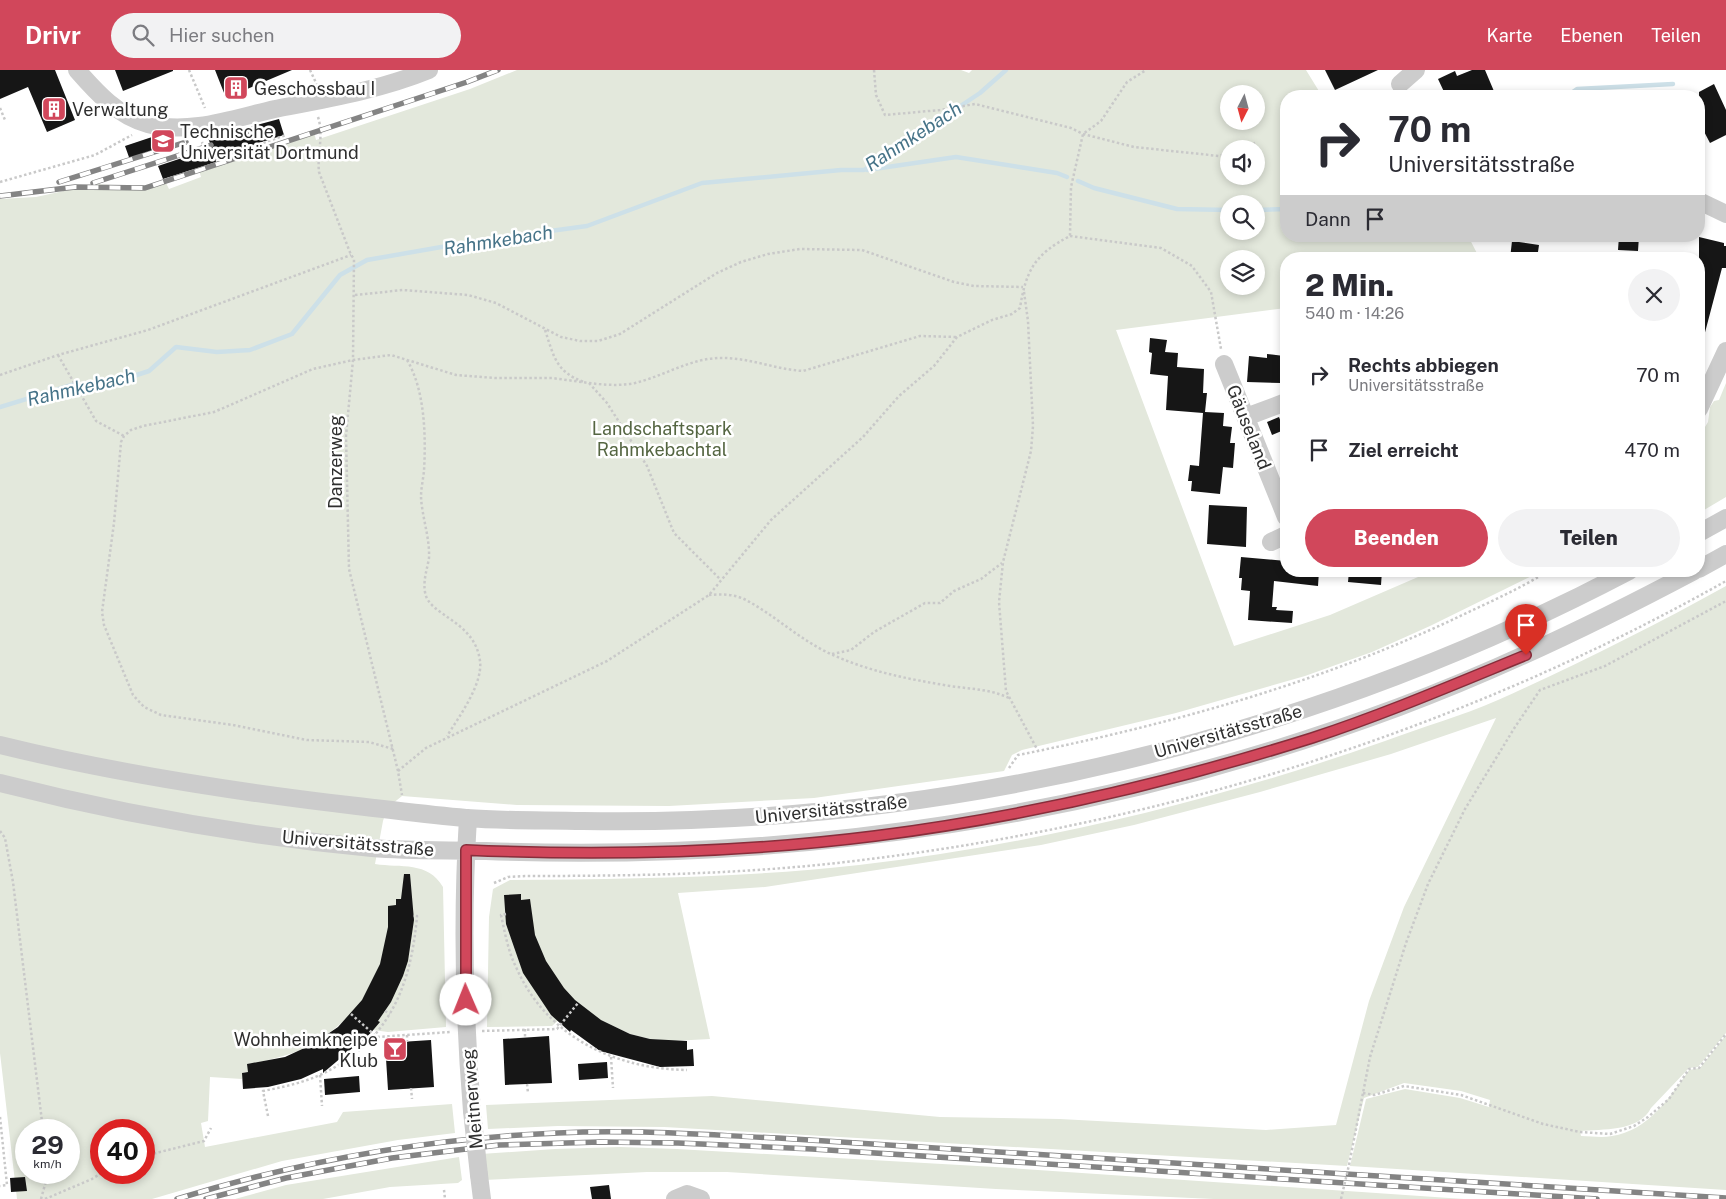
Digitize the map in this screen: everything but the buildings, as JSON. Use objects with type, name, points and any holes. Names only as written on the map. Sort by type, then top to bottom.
[{"type":"street","points":[[77,70],[97,94],[128,116],[151,124],[186,127],[352,94],[429,70]]},
{"type":"street","points":[[1400,84],[1411,72],[1416,70]]},
{"type":"street","points":[[1705,204],[1726,214]]},
{"type":"street","points":[[1705,395],[1726,351]]},
{"type":"street","name":"Gäuseland","points":[[1224,364],[1280,502]]},
{"type":"street","points":[[1246,418],[1280,404]]},
{"type":"street","points":[[1705,530],[1726,518]]},
{"type":"street","points":[[1705,566],[1726,554]]},
{"type":"street","name":"Universitätsstraße","points":[[0,745],[114,770],[213,788],[305,801],[468,818],[612,822],[740,818],[859,808],[1005,786],[1182,746],[1341,697],[1461,652],[1516,628],[1617,577]]},
{"type":"street","name":"Universitätsstraße","points":[[0,784],[192,823],[281,837],[404,850],[626,853],[770,846],[866,837],[1030,811],[1090,798],[1235,761],[1314,737],[1401,706],[1526,655],[1622,610],[1683,577]]},
{"type":"street","name":"Meitnerweg","points":[[468,818],[465,882],[466,1008],[472,1111],[482,1199]]},
{"type":"street","points":[[675,1199],[687,1194],[701,1199]]},
{"type":"path","points":[[189,70],[206,112]]},
{"type":"path","points":[[874,70],[876,95],[885,116],[976,104],[1071,128],[1083,134],[1134,147],[1220,156]]},
{"type":"path","points":[[1070,236],[1071,186],[1083,134],[1102,121],[1126,82],[1146,70]]},
{"type":"path","points":[[0,108],[6,120],[4,121]]},
{"type":"path","name":"Danzerweg","points":[[319,121],[322,127],[318,162],[319,172],[354,259],[353,360],[346,436],[349,569],[398,771],[402,800]]},
{"type":"path","points":[[0,182],[95,155],[151,124]]},
{"type":"path","points":[[216,160],[286,135]]},
{"type":"path","points":[[398,771],[426,748],[607,661],[709,595],[720,579],[771,520],[863,437],[899,396],[934,366],[957,337],[984,323],[1012,314],[1020,308],[1024,287],[1034,265],[1049,246],[1070,236],[1161,248],[1192,266],[1211,292],[1218,333]]},
{"type":"path","points":[[355,295],[403,290],[468,295],[496,303],[561,337],[580,341],[598,341],[620,334],[717,273],[741,262],[768,254],[800,249],[862,250],[954,282],[974,286],[1024,287]]},
{"type":"path","points":[[0,375],[58,355],[148,330],[351,255]]},
{"type":"path","points":[[1024,287],[1028,321],[1033,426],[1031,451],[1003,562],[998,602],[1004,679],[1009,698],[1038,751]]},
{"type":"path","points":[[544,329],[558,366],[570,376],[589,383],[607,403],[647,466],[674,533],[720,579]]},
{"type":"path","points":[[393,750],[369,742],[307,740],[234,725],[161,715],[144,707],[133,695],[104,625],[102,612],[114,524],[118,459],[124,436],[143,426],[214,412],[313,369],[353,360],[390,355],[456,375],[494,378],[552,378],[610,385],[635,383],[709,359],[752,360],[784,370],[803,371],[920,336],[957,337]]},
{"type":"path","points":[[58,355],[96,421],[124,436]]},
{"type":"path","points":[[407,359],[414,372],[421,394],[424,470],[421,496],[429,557],[425,574],[425,594],[437,610],[468,632],[477,647],[480,662],[479,675],[467,702],[446,738]]},
{"type":"path","points":[[830,654],[851,650],[874,632],[925,603],[940,603],[954,591],[981,579],[1003,562]]},
{"type":"path","points":[[1005,786],[1008,769],[1015,757],[1120,733],[1229,704],[1364,658],[1472,610],[1536,577]]},
{"type":"path","points":[[709,595],[731,596],[745,600],[804,640],[830,654],[863,667],[895,677],[974,688],[1009,698]]},
{"type":"path","points":[[1341,1199],[1370,1057],[1382,1016],[1428,884],[1465,808],[1540,690],[1605,666],[1726,601]]},
{"type":"path","points":[[0,832],[5,838],[13,882],[42,1119]]},
{"type":"path","points":[[506,914],[502,916],[507,942],[515,967],[526,988],[543,1006],[558,1027],[578,1042],[612,1057],[687,1070]]},
{"type":"path","points":[[268,1116],[263,1092],[269,1089],[294,1085],[339,1065],[356,1052],[374,1034],[390,1014],[401,993],[414,949],[417,916],[413,916]]},
{"type":"path","points":[[515,967],[519,965]]},
{"type":"path","points":[[482,1031],[557,1028],[578,1003]]},
{"type":"path","points":[[385,1011],[390,1014]]},
{"type":"path","points":[[351,1014],[377,1037],[450,1032]]},
{"type":"path","points":[[525,1030],[525,1038]]},
{"type":"path","points":[[1363,1093],[1374,1095],[1404,1086],[1461,1094],[1543,1124],[1580,1132],[1610,1134],[1634,1126],[1669,1099],[1689,1069],[1699,1068],[1726,1034]]},
{"type":"path","points":[[407,1035],[408,1042]]},
{"type":"path","points":[[578,1042],[581,1038]]},
{"type":"path","points":[[352,1049],[356,1052]]},
{"type":"path","points":[[612,1057],[614,1088]]},
{"type":"path","points":[[320,1075],[322,1106]]},
{"type":"path","points":[[527,1084],[528,1093]]},
{"type":"path","points":[[411,1088],[412,1099]]},
{"type":"path","points":[[0,1117],[7,1185],[0,1186]]},
{"type":"path","points":[[155,1153],[204,1141],[211,1128]]},
{"type":"path","points":[[45,1199],[90,1180]]},
{"type":"path","points":[[41,1199],[45,1184]]},
{"type":"path","points":[[444,1190],[445,1199]]},
{"type":"green space","name":"Landschaftspark Rahmkebachtal","points":[[517,70],[961,70],[969,73],[972,70],[1306,70],[1318,90],[1280,90],[1280,242],[1471,242],[1476,252],[1280,252],[1280,309],[1116,330],[1234,646],[1330,615],[1418,577],[1530,577],[1372,652],[1305,676],[1176,713],[1022,750],[1012,755],[1004,771],[814,798],[669,806],[517,805],[402,796],[387,808],[375,864],[422,869],[437,879],[443,887],[446,1027],[388,1032],[373,1030],[360,1020],[349,1016],[325,1036],[302,1049],[278,1058],[248,1064],[248,1072],[242,1073],[242,1079],[210,1077],[208,1121],[201,1123],[205,1147],[337,1122],[343,1112],[452,1104],[455,1133],[398,1140],[282,1161],[152,1199],[17,1199],[15,1184],[80,1184],[80,1119],[15,1119],[15,1182],[0,1053],[0,199],[36,197],[96,184],[144,187],[165,181],[169,189],[201,177],[199,170],[314,132],[316,140],[470,89]]},
{"type":"green space","points":[[1726,383],[1726,497],[1705,509],[1705,427],[1708,422],[1710,407],[1714,401],[1719,400]]},
{"type":"green space","points":[[1726,586],[1726,1033],[1698,1067],[1689,1068],[1645,1116],[1638,1121],[1619,1128],[1580,1131],[1581,1136],[1604,1137],[1625,1133],[1637,1127],[1657,1111],[1689,1070],[1700,1068],[1726,1035],[1726,1190],[1350,1166],[1366,1099],[1405,1089],[1460,1098],[1489,1107],[1490,1100],[1461,1091],[1404,1083],[1364,1098],[1347,1166],[664,1127],[558,1126],[488,1129],[486,1105],[712,1096],[940,1117],[1060,1119],[1266,1130],[1336,1125],[1369,1001],[1404,907],[1496,718],[1391,754],[1260,792],[1134,825],[1041,845],[765,887],[678,893],[710,1039],[672,1041],[650,1039],[630,1034],[601,1020],[570,1010],[552,1026],[487,1027],[489,917],[493,889],[510,880],[729,875],[859,865],[993,845],[1125,818],[1256,783],[1321,763],[1470,711],[1498,700],[1585,659]]},
{"type":"green space","points":[[620,1147],[995,1167],[1464,1199],[1214,1199],[996,1189],[727,1172],[647,1172],[484,1180],[481,1154]]},
{"type":"green space","points":[[459,1157],[462,1180],[458,1183],[390,1187],[323,1199],[235,1199],[286,1185]]},
{"type":"waterway","name":"Rahmkebach","points":[[0,407],[75,384],[106,385],[149,371],[176,347],[217,352],[250,350],[292,334],[340,275],[367,260],[470,242],[587,226],[702,183],[841,170],[864,170],[980,93],[1006,70]]},
{"type":"waterway","points":[[1576,90],[1673,84]]},
{"type":"waterway","points":[[867,170],[956,157],[1057,173],[1067,177]]},
{"type":"waterway","points":[[1078,181],[1094,188],[1177,209],[1220,210]]},
{"type":"waterway","points":[[1265,210],[1280,209]]},
{"type":"railway","points":[[0,196],[75,187],[145,188],[467,82],[498,70]]},
{"type":"railway","points":[[59,182],[186,142]]},
{"type":"railway","points":[[93,183],[211,145]]},
{"type":"railway","points":[[177,1199],[271,1173],[413,1146],[509,1136],[585,1132],[668,1133],[778,1138],[1726,1198]]},
{"type":"railway","points":[[206,1199],[286,1178],[392,1158],[499,1145],[600,1142],[678,1143],[812,1149],[1597,1199]]},
{"type":"place","name":"Geschossbau I","points":[[236,88]]},
{"type":"place","name":"Verwaltung","points":[[54,109]]},
{"type":"place","name":"Technische Universität Dortmund","points":[[163,141]]},
{"type":"place","name":"Wohnheimkneipe Klub","points":[[395,1049]]},
{"type":"route","points":[[466,1000],[466,850],[590,854],[670,852],[770,846],[875,836],[1030,811],[1155,783],[1314,737],[1401,706],[1526,655]]}]
